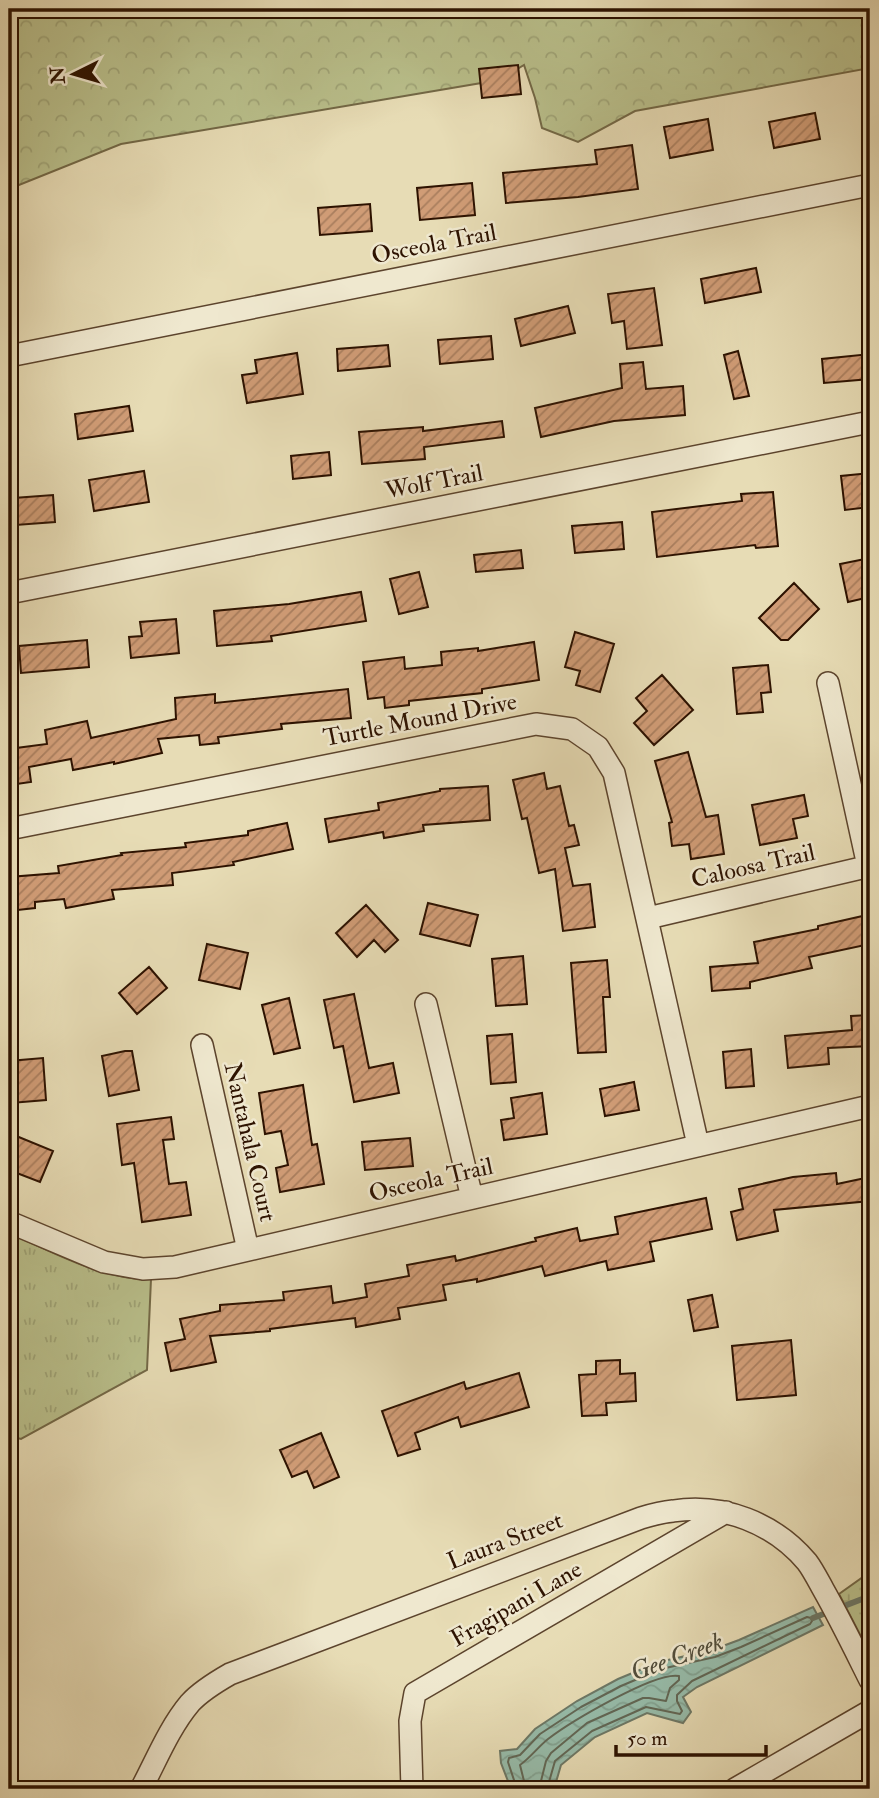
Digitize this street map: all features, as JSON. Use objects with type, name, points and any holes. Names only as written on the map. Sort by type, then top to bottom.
[{"type":"street","name":"Osceola Trail","points":[[9,356],[870,185]]},
{"type":"street","name":"Wolf Trail","points":[[9,593],[870,422]]},
{"type":"street","points":[[828,683],[869,866]]},
{"type":"street","name":"Turtle Mound Drive","points":[[9,829],[536,724],[572,729],[598,747],[614,773],[698,1145]]},
{"type":"street","name":"Caloosa Trail","points":[[648,918],[869,866]]},
{"type":"street","points":[[426,1004],[472,1198]]},
{"type":"street","name":"Nantahala Court","points":[[202,1045],[248,1250]]},
{"type":"street","name":"Osceola Trail","points":[[9,1222],[104,1262],[143,1269],[175,1267],[870,1106]]},
{"type":"street","name":"Laura Street","points":[[141,1789],[172,1730],[190,1703],[208,1687],[230,1674],[641,1518],[672,1511],[696,1509],[726,1512],[764,1526],[788,1542],[808,1563],[870,1680]]},
{"type":"street","name":"Fragipani Lane","points":[[412,1789],[410,1721],[415,1693],[726,1512]]},
{"type":"street","points":[[734,1789],[870,1711]]},
{"type":"green space","points":[[9,9],[870,9],[870,68],[635,111],[578,142],[542,128],[524,65],[499,80],[121,144],[9,189]]},
{"type":"green space","points":[[9,1233],[96,1270],[151,1279],[147,1370],[21,1439],[9,1436]]},
{"type":"green space","points":[[870,1572],[870,1654],[839,1594]]},
{"type":"water","points":[[813,1607],[823,1625],[697,1687],[683,1697],[691,1712],[683,1723],[647,1713],[595,1737],[561,1765],[554,1789],[511,1789],[501,1763],[500,1751],[517,1749],[535,1729],[577,1701],[618,1679],[659,1662],[712,1650]]},
{"type":"building","points":[[518,65],[521,94],[482,98],[479,69]]},
{"type":"building","points":[[815,113],[820,139],[774,148],[769,122]]},
{"type":"building","points":[[708,119],[713,150],[670,158],[664,127]]},
{"type":"building","points":[[632,145],[638,189],[506,203],[503,173],[597,164],[595,150]]},
{"type":"building","points":[[472,183],[475,215],[420,220],[417,188]]},
{"type":"building","points":[[370,204],[372,231],[320,235],[318,208]]},
{"type":"building","points":[[756,268],[761,292],[705,303],[701,279]]},
{"type":"building","points":[[654,288],[662,345],[627,349],[624,321],[612,323],[608,294]]},
{"type":"building","points":[[568,306],[575,333],[521,346],[515,319]]},
{"type":"building","points":[[491,336],[493,359],[440,364],[438,340]]},
{"type":"building","points":[[388,345],[390,366],[338,371],[337,349]]},
{"type":"building","points":[[738,351],[749,396],[734,399],[724,355]]},
{"type":"building","points":[[297,353],[303,394],[247,403],[242,375],[257,373],[255,360]]},
{"type":"building","points":[[870,354],[870,379],[824,383],[822,359]]},
{"type":"building","points":[[643,362],[646,389],[683,386],[685,415],[614,421],[541,437],[535,408],[622,388],[620,364]]},
{"type":"building","points":[[129,406],[133,431],[78,439],[75,414]]},
{"type":"building","points":[[502,421],[504,437],[424,447],[425,459],[362,464],[359,432],[423,427],[423,431]]},
{"type":"building","points":[[329,452],[331,475],[293,479],[291,456]]},
{"type":"building","points":[[144,471],[149,502],[94,511],[89,480]]},
{"type":"building","points":[[870,473],[870,507],[845,510],[841,476]]},
{"type":"building","points":[[773,492],[778,546],[756,548],[755,545],[657,557],[652,512],[742,501],[741,494]]},
{"type":"building","points":[[53,495],[55,522],[16,525],[14,498]]},
{"type":"building","points":[[622,522],[624,549],[575,553],[572,526]]},
{"type":"building","points":[[521,550],[523,568],[476,572],[474,555]]},
{"type":"building","points":[[870,558],[870,597],[848,602],[840,564]]},
{"type":"building","points":[[419,572],[428,607],[399,614],[390,579]]},
{"type":"building","points":[[794,583],[819,609],[788,640],[781,640],[759,618]]},
{"type":"building","points":[[361,592],[366,621],[271,636],[272,641],[217,646],[214,611],[289,604]]},
{"type":"building","points":[[176,619],[179,653],[131,658],[129,637],[142,636],[140,622]]},
{"type":"building","points":[[575,632],[614,644],[600,692],[576,685],[580,671],[565,667]]},
{"type":"building","points":[[87,640],[89,667],[21,673],[19,646]]},
{"type":"building","points":[[534,642],[539,680],[482,689],[482,693],[409,701],[409,705],[385,708],[384,697],[368,699],[363,662],[404,657],[405,669],[442,665],[441,652],[478,648],[478,651]]},
{"type":"building","points":[[768,665],[771,692],[761,693],[763,712],[737,714],[733,668]]},
{"type":"building","points":[[662,675],[693,710],[654,745],[634,723],[647,711],[636,698]]},
{"type":"building","points":[[348,689],[351,718],[281,724],[282,729],[218,737],[219,743],[200,745],[199,735],[158,739],[162,753],[73,770],[71,759],[29,767],[31,782],[9,785],[9,749],[47,744],[45,730],[87,721],[91,738],[176,719],[175,698],[215,694],[215,703]]},
{"type":"building","points":[[688,752],[706,817],[718,815],[724,854],[691,859],[689,844],[672,846],[669,823],[672,822],[655,761]]},
{"type":"building","points":[[544,773],[547,789],[560,786],[569,826],[574,825],[579,845],[565,848],[573,886],[590,884],[595,927],[563,931],[555,869],[539,873],[527,818],[522,819],[513,780]]},
{"type":"building","points":[[488,786],[490,820],[423,825],[424,831],[384,838],[383,832],[329,842],[325,819],[379,810],[378,803],[440,789]]},
{"type":"building","points":[[804,795],[808,816],[793,819],[797,838],[760,845],[752,805]]},
{"type":"building","points":[[287,823],[293,849],[233,862],[234,865],[172,873],[173,885],[112,890],[114,899],[66,908],[64,899],[35,902],[35,908],[9,911],[9,877],[59,873],[58,866],[122,855],[121,853],[186,847],[185,843],[248,835],[248,831]]},
{"type":"building","points":[[428,903],[478,915],[470,946],[420,934]]},
{"type":"building","points":[[366,905],[398,940],[385,952],[374,940],[357,957],[336,933]]},
{"type":"building","points":[[867,915],[870,944],[809,957],[812,968],[750,982],[750,988],[712,991],[710,967],[758,963],[754,942],[818,929],[818,926]]},
{"type":"building","points":[[207,944],[248,953],[240,989],[199,980]]},
{"type":"building","points":[[523,956],[527,1004],[496,1006],[492,959]]},
{"type":"building","points":[[607,960],[610,997],[603,997],[606,1052],[578,1053],[571,963]]},
{"type":"building","points":[[149,967],[167,988],[137,1014],[119,993]]},
{"type":"building","points":[[354,994],[369,1068],[393,1063],[399,1093],[354,1102],[343,1046],[334,1048],[324,1000]]},
{"type":"building","points":[[289,998],[300,1048],[274,1054],[262,1005]]},
{"type":"building","points":[[870,1015],[870,1046],[828,1048],[829,1064],[788,1068],[785,1036],[852,1030],[851,1016]]},
{"type":"building","points":[[512,1034],[516,1082],[491,1084],[487,1036]]},
{"type":"building","points":[[751,1049],[754,1086],[726,1088],[723,1052]]},
{"type":"building","points":[[132,1051],[139,1090],[109,1096],[102,1056]]},
{"type":"building","points":[[43,1058],[46,1100],[11,1103],[9,1061]]},
{"type":"building","points":[[634,1082],[639,1110],[605,1116],[600,1089]]},
{"type":"building","points":[[303,1085],[312,1145],[317,1144],[324,1184],[280,1192],[276,1168],[288,1165],[281,1131],[265,1134],[259,1093]]},
{"type":"building","points":[[542,1093],[547,1134],[504,1140],[501,1120],[514,1118],[511,1098]]},
{"type":"building","points":[[171,1117],[174,1139],[163,1140],[169,1184],[186,1182],[191,1215],[142,1222],[134,1163],[122,1165],[117,1124]]},
{"type":"building","points":[[9,1133],[53,1151],[40,1182],[9,1170]]},
{"type":"building","points":[[410,1138],[413,1166],[365,1170],[362,1142]]},
{"type":"building","points":[[836,1173],[837,1184],[870,1177],[870,1201],[774,1210],[778,1231],[737,1240],[731,1212],[743,1209],[739,1189],[793,1177]]},
{"type":"building","points":[[706,1198],[712,1229],[650,1242],[654,1261],[608,1270],[606,1261],[545,1276],[542,1266],[477,1282],[477,1279],[443,1285],[446,1300],[398,1308],[400,1319],[356,1327],[355,1318],[270,1331],[210,1336],[216,1362],[171,1371],[165,1343],[185,1339],[180,1319],[220,1311],[220,1305],[284,1300],[283,1292],[331,1286],[333,1303],[367,1297],[365,1284],[409,1276],[407,1265],[455,1256],[456,1261],[577,1228],[580,1241],[618,1234],[615,1217]]},
{"type":"building","points":[[712,1295],[718,1327],[694,1331],[688,1300]]},
{"type":"building","points":[[791,1340],[796,1395],[737,1400],[732,1346]]},
{"type":"building","points":[[620,1360],[620,1374],[635,1373],[636,1401],[606,1403],[607,1415],[582,1416],[579,1375],[596,1374],[596,1361]]},
{"type":"building","points":[[519,1373],[529,1407],[461,1427],[458,1417],[415,1433],[420,1449],[398,1456],[382,1411],[464,1382],[466,1389]]},
{"type":"building","points":[[321,1433],[339,1477],[314,1488],[307,1471],[292,1477],[280,1450]]},
{"type":"waterway","name":"Gee Creek","points":[[813,1618],[870,1596]]}]
